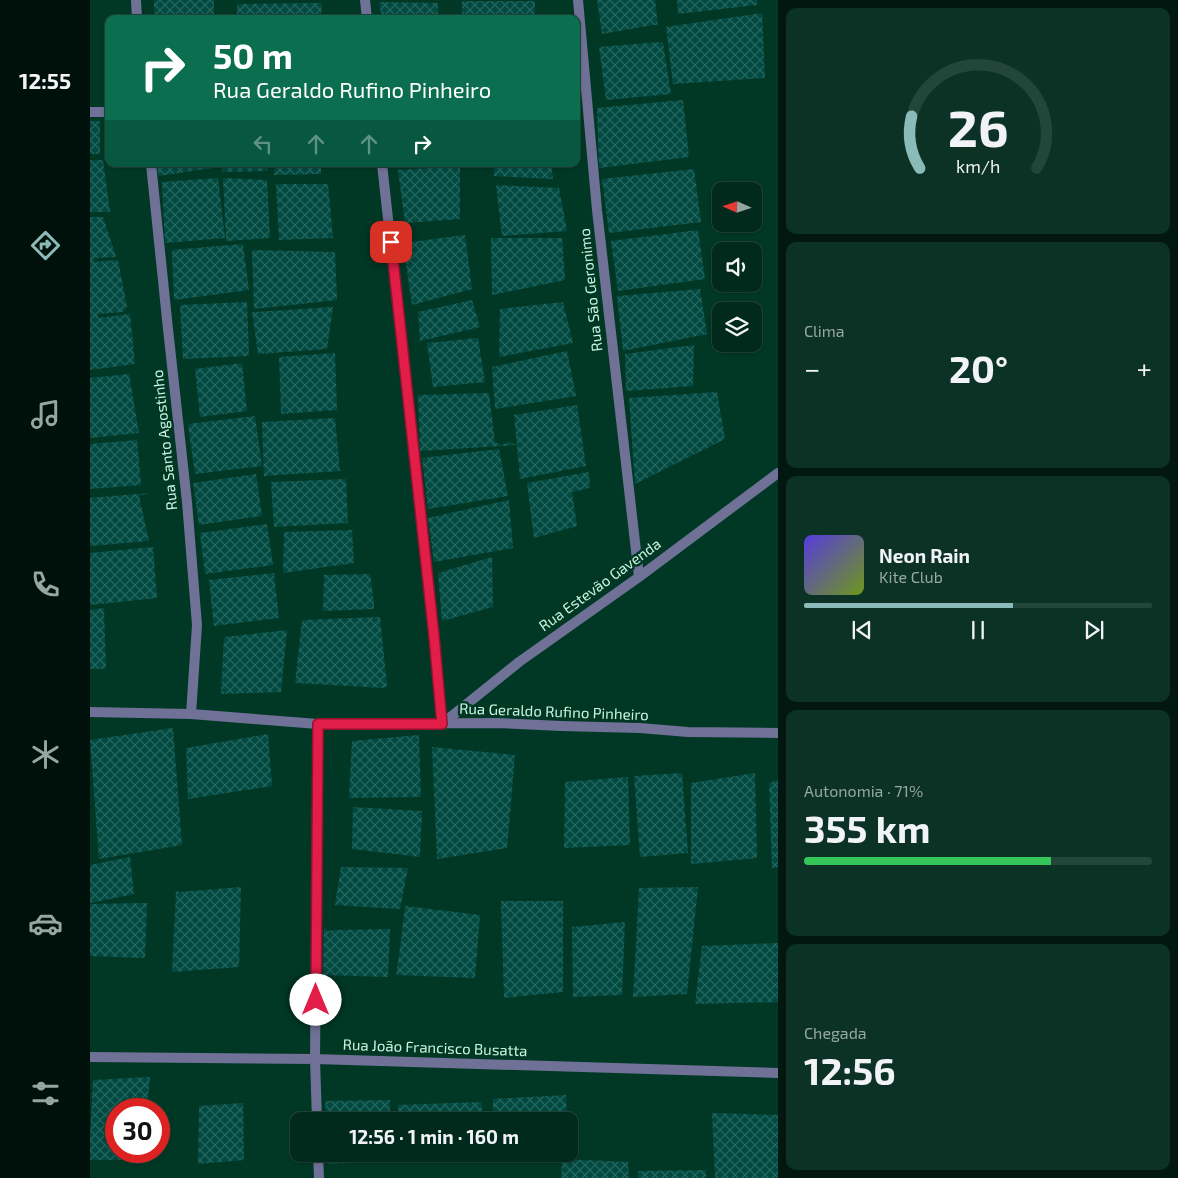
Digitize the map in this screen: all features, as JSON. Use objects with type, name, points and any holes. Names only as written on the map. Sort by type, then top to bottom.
[{"type":"street","points":[[136,0],[138,15]]},
{"type":"street","points":[[365,0],[367,15]]},
{"type":"street","name":"Rua São Geronimo","points":[[578,0],[579,15]]},
{"type":"street","name":"Rua São Geronimo","points":[[580,52],[582,105],[597,210],[639,577]]},
{"type":"street","points":[[90,112],[105,112]]},
{"type":"street","name":"Rua Santo Agostinho","points":[[152,167],[187,502],[197,625],[191,714]]},
{"type":"street","points":[[382,167],[442,724]]},
{"type":"street","name":"Rua Estevão Gavenda","points":[[442,724],[519,662],[639,577],[778,473]]},
{"type":"street","name":"Rua Geraldo Rufino Pinheiro","points":[[90,712],[191,714],[318,724],[497,723],[640,728],[688,732],[778,733]]},
{"type":"street","points":[[317,1112],[315,1059],[318,724]]},
{"type":"street","name":"Rua João Francisco Busatta","points":[[90,1057],[315,1059],[778,1073]]},
{"type":"street","points":[[318,1162],[318,1178]]},
{"type":"building","points":[[154,0],[214,0],[214,15],[154,15]]},
{"type":"building","points":[[597,0],[655,0],[658,25],[602,34]]},
{"type":"building","points":[[677,0],[757,0],[757,5],[678,14]]},
{"type":"building","points":[[462,1],[535,1],[535,15],[462,15]]},
{"type":"building","points":[[379,2],[438,3],[438,15],[381,15]]},
{"type":"building","points":[[322,3],[321,15],[237,15],[237,4]]},
{"type":"building","points":[[762,13],[765,78],[673,84],[666,27]]},
{"type":"building","points":[[663,43],[671,94],[606,100],[599,47]]},
{"type":"building","points":[[683,100],[689,157],[599,168],[597,108]]},
{"type":"building","points":[[90,121],[100,121],[100,154],[90,154]]},
{"type":"building","points":[[90,160],[103,160],[110,212],[90,212]]},
{"type":"building","points":[[157,167],[213,168],[158,176]]},
{"type":"building","points":[[222,167],[268,167],[268,171],[222,172]]},
{"type":"building","points":[[274,167],[321,167],[321,174],[274,175]]},
{"type":"building","points":[[460,167],[460,219],[405,223],[398,170]]},
{"type":"building","points":[[494,167],[551,167],[553,179],[494,176]]},
{"type":"building","points":[[694,169],[701,222],[609,233],[602,179]]},
{"type":"building","points":[[218,178],[225,238],[165,243],[162,182]]},
{"type":"building","points":[[223,178],[267,180],[270,238],[226,241]]},
{"type":"building","points":[[276,184],[328,184],[333,238],[279,240]]},
{"type":"building","points":[[496,185],[559,188],[567,231],[502,236]]},
{"type":"building","points":[[90,217],[103,217],[116,257],[94,258],[94,262],[118,260],[127,307],[123,312],[98,314],[98,318],[130,314],[135,364],[90,370]]},
{"type":"building","points":[[698,230],[705,279],[618,291],[611,241]]},
{"type":"building","points":[[465,235],[472,289],[412,305],[403,243]]},
{"type":"building","points":[[491,238],[562,238],[565,280],[492,295]]},
{"type":"building","points":[[243,244],[249,290],[174,300],[172,250]]},
{"type":"building","points":[[252,250],[335,252],[337,300],[254,309]]},
{"type":"building","points":[[700,289],[707,334],[623,351],[617,296]]},
{"type":"building","points":[[472,300],[480,327],[420,341],[418,312]]},
{"type":"building","points":[[247,302],[249,356],[183,359],[180,305]]},
{"type":"building","points":[[563,302],[573,343],[499,357],[500,309]]},
{"type":"building","points":[[333,307],[327,349],[258,354],[252,312]]},
{"type":"building","points":[[478,338],[485,382],[433,387],[427,343]]},
{"type":"building","points":[[694,345],[693,386],[626,391],[625,354]]},
{"type":"building","points":[[567,351],[576,396],[495,409],[492,367]]},
{"type":"building","points":[[335,353],[337,410],[281,414],[279,357]]},
{"type":"building","points":[[242,363],[247,411],[200,417],[195,369]]},
{"type":"building","points":[[129,374],[139,433],[90,438],[90,378]]},
{"type":"building","points":[[717,392],[725,439],[635,484],[629,398]]},
{"type":"building","points":[[489,393],[495,442],[501,445],[510,442],[516,445],[420,451],[418,395]]},
{"type":"building","points":[[577,405],[586,466],[520,479],[514,415]]},
{"type":"building","points":[[255,416],[262,466],[195,474],[188,424]]},
{"type":"building","points":[[335,418],[340,471],[264,476],[262,422]]},
{"type":"building","points":[[137,440],[141,485],[90,489],[90,444]]},
{"type":"building","points":[[499,449],[508,496],[428,509],[422,458]]},
{"type":"building","points":[[589,472],[590,488],[572,492],[577,526],[534,538],[527,483]]},
{"type":"building","points":[[256,474],[262,516],[199,525],[193,483]]},
{"type":"building","points":[[346,479],[348,523],[274,527],[271,482]]},
{"type":"building","points":[[149,493],[139,496],[149,541],[90,546],[90,498]]},
{"type":"building","points":[[509,500],[513,548],[434,562],[428,518]]},
{"type":"building","points":[[267,524],[273,565],[205,574],[200,533]]},
{"type":"building","points":[[352,530],[354,563],[283,573],[284,532]]},
{"type":"building","points":[[153,547],[157,598],[90,605],[90,553]]},
{"type":"building","points":[[492,557],[493,607],[442,621],[438,573]]},
{"type":"building","points":[[274,573],[279,618],[214,626],[209,580]]},
{"type":"building","points":[[370,574],[374,609],[323,611],[324,575]]},
{"type":"building","points":[[104,608],[106,669],[90,669],[90,610]]},
{"type":"building","points":[[380,617],[387,685],[385,688],[295,683],[302,620]]},
{"type":"building","points":[[287,630],[281,692],[221,694],[224,637]]},
{"type":"building","points":[[173,728],[182,845],[99,859],[90,740]]},
{"type":"building","points":[[268,734],[272,786],[188,799],[186,748]]},
{"type":"building","points":[[419,735],[421,797],[349,798],[352,741]]},
{"type":"building","points":[[432,747],[515,755],[507,848],[437,859]]},
{"type":"building","points":[[682,773],[688,853],[640,857],[634,776]]},
{"type":"building","points":[[755,773],[757,858],[691,864],[691,783]]},
{"type":"building","points":[[628,777],[630,845],[564,848],[565,782]]},
{"type":"building","points":[[778,780],[778,867],[772,868],[769,783]]},
{"type":"building","points":[[353,807],[422,811],[420,857],[352,849]]},
{"type":"building","points":[[130,857],[134,894],[90,903],[90,865]]},
{"type":"building","points":[[341,867],[408,868],[400,909],[335,905]]},
{"type":"building","points":[[241,887],[239,967],[172,972],[176,891]]},
{"type":"building","points":[[698,887],[687,994],[633,997],[639,888]]},
{"type":"building","points":[[501,901],[563,901],[563,992],[504,998]]},
{"type":"building","points":[[147,903],[145,958],[90,956],[90,904]]},
{"type":"building","points":[[405,906],[480,915],[475,978],[396,975]]},
{"type":"building","points":[[625,922],[622,995],[573,997],[572,927]]},
{"type":"building","points":[[324,928],[328,931],[390,929],[388,977],[323,975]]},
{"type":"building","points":[[778,943],[778,1002],[695,1004],[702,946]]},
{"type":"building","points":[[150,1077],[148,1098],[105,1098],[105,1160],[90,1160],[93,1080]]},
{"type":"building","points":[[566,1095],[567,1112],[493,1112],[493,1099]]},
{"type":"building","points":[[390,1100],[390,1112],[326,1112],[325,1101]]},
{"type":"building","points":[[481,1102],[483,1112],[398,1112],[398,1105]]},
{"type":"building","points":[[243,1103],[244,1160],[198,1164],[199,1106]]},
{"type":"building","points":[[712,1113],[778,1115],[778,1178],[715,1178]]},
{"type":"building","points":[[578,1160],[628,1162],[629,1178],[561,1178],[562,1162],[578,1162]]},
{"type":"building","points":[[328,1162],[369,1162],[328,1164]]},
{"type":"building","points":[[706,1170],[706,1178],[638,1178],[638,1171]]},
{"type":"route","points":[[316,1000],[318,724],[442,724],[391,242]]}]
